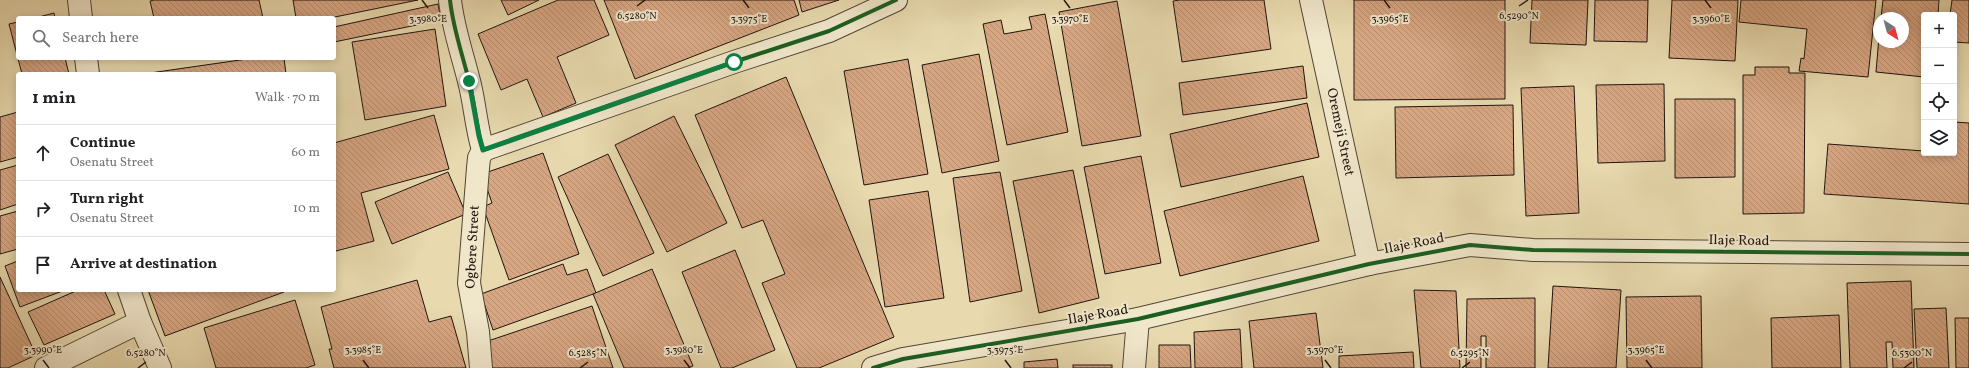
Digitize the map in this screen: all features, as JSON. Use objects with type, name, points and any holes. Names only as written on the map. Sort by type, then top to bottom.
[{"type":"street","points":[[79,0],[81,16]]},
{"type":"street","points":[[450,0],[452,21],[469,81],[483,150],[829,30],[896,0]]},
{"type":"street","name":"Oremeji Street","points":[[1311,0],[1369,264]]},
{"type":"street","points":[[86,60],[88,72]]},
{"type":"street","name":"Ogbere Street","points":[[481,368],[478,332],[469,283],[479,158],[483,150]]},
{"type":"street","name":"Ilaje Road","points":[[873,368],[903,359],[1138,319],[1369,264],[1470,245],[1532,250],[1969,254]]},
{"type":"street","points":[[130,292],[140,322],[160,368]]},
{"type":"street","points":[[1134,368],[1138,319]]},
{"type":"street","points":[[46,368],[140,322]]},
{"type":"building","points":[[259,0],[263,16],[154,16],[150,1]]},
{"type":"building","points":[[293,0],[418,0],[336,17],[296,16]]},
{"type":"building","points":[[501,0],[539,0],[508,15]]},
{"type":"building","points":[[558,0],[594,0],[609,35],[557,57],[576,103],[543,117],[527,79],[501,90],[478,34]]},
{"type":"building","points":[[604,0],[794,0],[799,15],[635,79]]},
{"type":"building","points":[[799,0],[839,0],[802,12]]},
{"type":"building","points":[[1264,0],[1271,49],[1182,62],[1173,1]]},
{"type":"building","points":[[1354,0],[1505,0],[1505,99],[1354,100]]},
{"type":"building","points":[[1532,0],[1588,0],[1586,45],[1530,43]]},
{"type":"building","points":[[1595,0],[1648,0],[1647,42],[1594,41]]},
{"type":"building","points":[[1672,0],[1738,0],[1735,61],[1669,58]]},
{"type":"building","points":[[1741,0],[1876,0],[1875,12],[1873,12],[1873,29],[1868,77],[1799,71],[1801,58],[1804,59],[1807,29],[1739,22]]},
{"type":"building","points":[[1883,0],[1939,0],[1938,12],[1921,12],[1921,77],[1876,72],[1878,48],[1909,48],[1909,12],[1882,12]]},
{"type":"building","points":[[1952,0],[1969,0],[1969,43],[1957,42],[1957,12],[1950,12]]},
{"type":"building","points":[[1117,1],[1141,136],[1082,146],[1059,12]]},
{"type":"building","points":[[438,4],[441,20],[336,42],[336,27]]},
{"type":"building","points":[[54,13],[55,16],[43,16]]},
{"type":"building","points":[[1045,14],[1068,132],[1007,145],[983,24],[1001,20],[1004,34],[1032,29],[1029,17]]},
{"type":"building","points":[[16,22],[16,51],[9,24]]},
{"type":"building","points":[[435,29],[446,106],[365,120],[352,42]]},
{"type":"building","points":[[979,54],[999,161],[942,173],[922,65]]},
{"type":"building","points":[[908,59],[928,174],[864,185],[844,71]]},
{"type":"building","points":[[18,60],[66,60],[68,72],[21,72]]},
{"type":"building","points":[[240,60],[284,60],[286,72],[157,72]]},
{"type":"building","points":[[1303,66],[1307,98],[1183,115],[1179,83]]},
{"type":"building","points":[[1755,67],[1789,67],[1789,73],[1805,73],[1804,213],[1743,214],[1743,75],[1755,75]]},
{"type":"building","points":[[786,77],[894,337],[819,368],[797,368],[762,283],[785,274],[763,220],[742,228],[695,115]]},
{"type":"building","points":[[1664,84],[1665,161],[1598,163],[1596,85]]},
{"type":"building","points":[[1574,86],[1579,213],[1526,216],[1521,88]]},
{"type":"building","points":[[1675,99],[1735,99],[1735,177],[1675,178]]},
{"type":"building","points":[[1307,103],[1319,157],[1181,187],[1170,134]]},
{"type":"building","points":[[1513,105],[1514,175],[1396,178],[1395,107]]},
{"type":"building","points":[[16,113],[16,158],[0,162],[0,117]]},
{"type":"building","points":[[434,115],[449,169],[361,193],[374,241],[336,251],[336,142]]},
{"type":"building","points":[[674,116],[727,223],[667,252],[615,145]]},
{"type":"building","points":[[1957,122],[1969,123],[1969,204],[1824,194],[1828,144],[1921,151],[1921,156],[1957,156]]},
{"type":"building","points":[[543,153],[579,254],[509,280],[483,207],[492,203],[482,174]]},
{"type":"building","points":[[608,154],[654,253],[603,276],[558,177]]},
{"type":"building","points":[[1141,156],[1161,263],[1105,274],[1084,167]]},
{"type":"building","points":[[16,166],[16,205],[0,210],[0,170]]},
{"type":"building","points":[[1073,170],[1099,298],[1039,313],[1013,181]]},
{"type":"building","points":[[448,172],[466,214],[392,244],[375,202]]},
{"type":"building","points":[[1000,172],[1022,291],[970,302],[953,178]]},
{"type":"building","points":[[1303,176],[1319,241],[1180,276],[1164,211]]},
{"type":"building","points":[[928,191],[944,298],[885,307],[869,200]]},
{"type":"building","points":[[16,212],[16,250],[0,254],[0,216]]},
{"type":"building","points":[[735,250],[775,350],[732,368],[721,368],[682,272]]},
{"type":"building","points":[[16,262],[16,292],[60,292],[20,307],[5,266]]},
{"type":"building","points":[[563,264],[567,275],[587,269],[596,293],[493,330],[481,294]]},
{"type":"building","points":[[652,269],[693,366],[688,368],[624,368],[593,294]]},
{"type":"building","points":[[0,277],[36,355],[8,368],[0,368]]},
{"type":"building","points":[[417,280],[429,322],[451,316],[466,368],[334,368],[329,349],[332,349],[321,307]]},
{"type":"building","points":[[1911,281],[1914,368],[1893,368],[1892,342],[1886,342],[1887,368],[1850,368],[1847,283]]},
{"type":"building","points":[[1553,286],[1621,290],[1616,368],[1548,368]]},
{"type":"building","points":[[1414,290],[1456,291],[1460,368],[1421,368]]},
{"type":"building","points":[[73,292],[105,292],[115,314],[44,345],[28,312]]},
{"type":"building","points":[[149,292],[284,292],[165,336]]},
{"type":"building","points":[[1701,296],[1702,368],[1627,368],[1626,297]]},
{"type":"building","points":[[1535,298],[1535,368],[1486,368],[1486,336],[1481,336],[1481,368],[1466,368],[1467,299]]},
{"type":"building","points":[[295,300],[315,365],[306,368],[216,368],[204,328]]},
{"type":"building","points":[[592,306],[613,368],[490,368],[482,343]]},
{"type":"building","points":[[1946,308],[1949,368],[1917,368],[1914,309]]},
{"type":"building","points":[[1316,313],[1323,368],[1254,368],[1249,321]]},
{"type":"building","points":[[1839,315],[1841,368],[1772,368],[1771,318]]},
{"type":"building","points":[[1955,318],[1969,318],[1969,368],[1956,368]]},
{"type":"building","points":[[1240,329],[1242,368],[1195,368],[1194,332]]},
{"type":"building","points":[[1159,345],[1190,345],[1191,368],[1159,368]]},
{"type":"building","points":[[1413,352],[1414,368],[1339,368],[1339,356]]},
{"type":"building","points":[[1057,359],[1058,368],[1024,368],[1024,362]]},
{"type":"building","points":[[1073,365],[1112,365],[1112,368],[1073,368]]},
{"type":"cycle path","points":[[450,0],[455,31],[471,90],[483,150],[734,62],[829,31],[896,0]]},
{"type":"cycle path","points":[[873,368],[903,359],[1138,319],[1369,264],[1470,245],[1533,250],[1969,254]]},
{"type":"route","points":[[469,81],[483,150],[734,62]]}]
